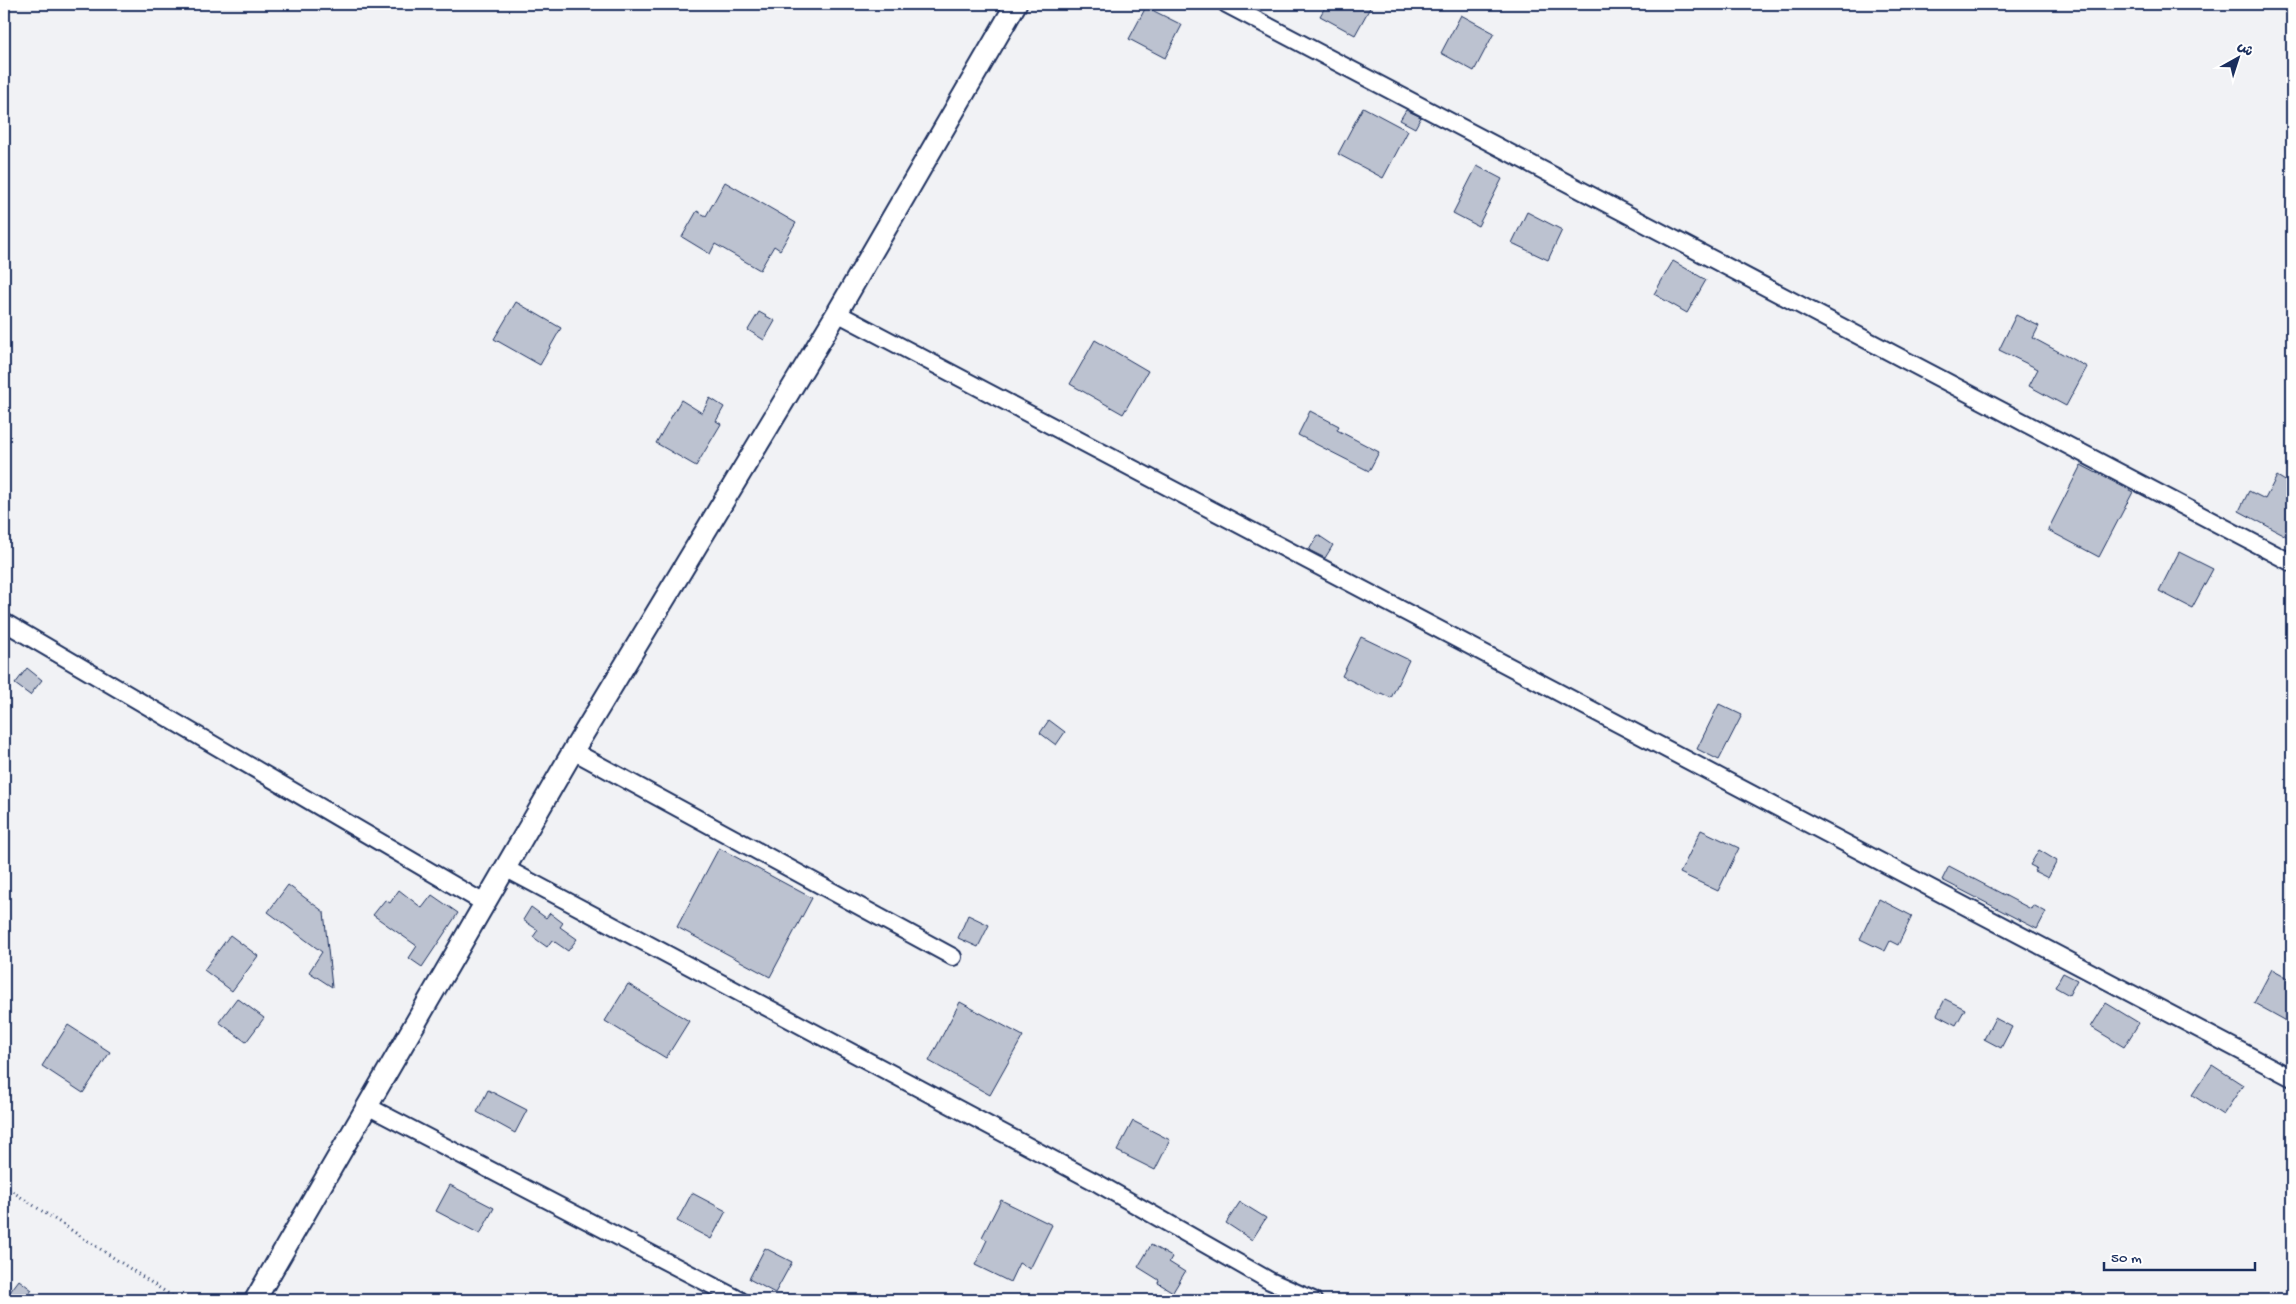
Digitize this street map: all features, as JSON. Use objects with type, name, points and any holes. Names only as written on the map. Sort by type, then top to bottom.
[{"type":"street","points":[[254,1300],[573,751],[837,313],[1016,4]]},
{"type":"street","points":[[1226,4],[2292,563]]},
{"type":"street","points":[[837,313],[2292,1078]]},
{"type":"street","points":[[4,622],[484,903]]},
{"type":"street","points":[[573,751],[953,957]]},
{"type":"street","points":[[505,868],[1099,1184],[1270,1280],[1313,1300]]},
{"type":"street","points":[[367,1106],[740,1300]]},
{"type":"path","points":[[4,1186],[178,1300]]},
{"type":"building","points":[[1327,4],[1372,4],[1355,35],[1320,16]]},
{"type":"building","points":[[1146,7],[1182,25],[1165,58],[1129,39]]},
{"type":"building","points":[[1461,15],[1494,33],[1474,71],[1441,53]]},
{"type":"building","points":[[1363,107],[1408,131],[1383,178],[1338,154]]},
{"type":"building","points":[[1406,110],[1421,117],[1415,128],[1400,120]]},
{"type":"building","points":[[1477,166],[1502,179],[1478,226],[1453,213]]},
{"type":"building","points":[[725,182],[796,223],[780,250],[774,246],[760,270],[715,244],[710,254],[682,237],[697,211],[706,216]]},
{"type":"building","points":[[1527,212],[1562,230],[1548,260],[1512,243]]},
{"type":"building","points":[[1673,261],[1706,280],[1687,313],[1654,294]]},
{"type":"building","points":[[516,302],[561,328],[540,365],[494,339]]},
{"type":"building","points":[[759,312],[775,321],[764,340],[748,330]]},
{"type":"building","points":[[2016,315],[2039,326],[2033,338],[2087,367],[2066,406],[2029,386],[2038,369],[1999,350]]},
{"type":"building","points":[[1095,340],[1148,371],[1123,414],[1070,384]]},
{"type":"building","points":[[710,398],[724,407],[716,421],[721,424],[696,466],[656,443],[681,400],[702,413]]},
{"type":"building","points":[[1310,411],[1339,426],[1337,430],[1379,452],[1369,471],[1298,435]]},
{"type":"building","points":[[2081,465],[2133,492],[2099,557],[2048,530]]},
{"type":"building","points":[[2277,476],[2292,485],[2292,539],[2239,511],[2249,491],[2265,499]]},
{"type":"building","points":[[1318,535],[1333,545],[1325,558],[1309,550]]},
{"type":"building","points":[[2179,552],[2213,569],[2192,608],[2159,591]]},
{"type":"building","points":[[1361,637],[1409,660],[1391,698],[1381,693],[1380,695],[1342,676]]},
{"type":"building","points":[[27,668],[42,680],[30,695],[15,684]]},
{"type":"building","points":[[1719,704],[1742,715],[1719,760],[1697,749]]},
{"type":"building","points":[[1049,720],[1065,732],[1056,745],[1040,733]]},
{"type":"building","points":[[1701,830],[1739,848],[1718,891],[1680,873]]},
{"type":"building","points":[[719,848],[812,898],[770,977],[677,927]]},
{"type":"building","points":[[2039,850],[2057,861],[2048,878],[2034,871],[2036,868],[2030,865]]},
{"type":"building","points":[[1949,866],[2031,909],[2033,905],[2046,912],[2037,929],[1942,880]]},
{"type":"building","points":[[288,885],[324,912],[332,987],[309,972],[322,952],[268,912]]},
{"type":"building","points":[[399,890],[422,908],[432,895],[458,913],[422,967],[409,958],[417,946],[373,915],[385,900],[390,903]]},
{"type":"building","points":[[1879,899],[1912,916],[1898,945],[1890,941],[1885,951],[1860,939]]},
{"type":"building","points":[[531,907],[546,918],[550,913],[563,923],[560,927],[577,939],[568,951],[552,940],[547,947],[533,937],[538,930],[523,920]]},
{"type":"building","points":[[968,915],[989,925],[978,947],[958,938]]},
{"type":"building","points":[[230,935],[258,956],[232,991],[204,970]]},
{"type":"building","points":[[2272,969],[2292,980],[2292,1024],[2254,1003]]},
{"type":"building","points":[[2063,973],[2077,980],[2069,995],[2055,987]]},
{"type":"building","points":[[628,984],[689,1021],[666,1058],[605,1021]]},
{"type":"building","points":[[237,998],[264,1018],[246,1042],[219,1022]]},
{"type":"building","points":[[1945,999],[1965,1009],[1956,1025],[1937,1015]]},
{"type":"building","points":[[960,1002],[1023,1036],[990,1095],[929,1061]]},
{"type":"building","points":[[2106,1003],[2139,1023],[2124,1047],[2091,1027]]},
{"type":"building","points":[[1995,1018],[2012,1027],[2001,1048],[1984,1039]]},
{"type":"building","points":[[68,1025],[110,1052],[83,1093],[42,1066]]},
{"type":"building","points":[[2212,1065],[2243,1085],[2223,1115],[2192,1095]]},
{"type":"building","points":[[488,1090],[527,1110],[515,1133],[477,1112]]},
{"type":"building","points":[[1133,1121],[1170,1140],[1155,1170],[1117,1151]]},
{"type":"building","points":[[450,1185],[494,1208],[480,1234],[436,1211]]},
{"type":"building","points":[[692,1193],[726,1211],[711,1239],[677,1221]]},
{"type":"building","points":[[1001,1200],[1052,1225],[1030,1269],[1019,1263],[1010,1282],[975,1265],[987,1240],[982,1237]]},
{"type":"building","points":[[1240,1202],[1266,1218],[1252,1240],[1226,1223]]},
{"type":"building","points":[[1151,1245],[1172,1257],[1169,1262],[1185,1272],[1173,1292],[1158,1283],[1159,1280],[1138,1267]]},
{"type":"building","points":[[765,1248],[792,1262],[775,1293],[749,1279]]},
{"type":"building","points":[[19,1280],[32,1290],[24,1300],[4,1300]]}]
